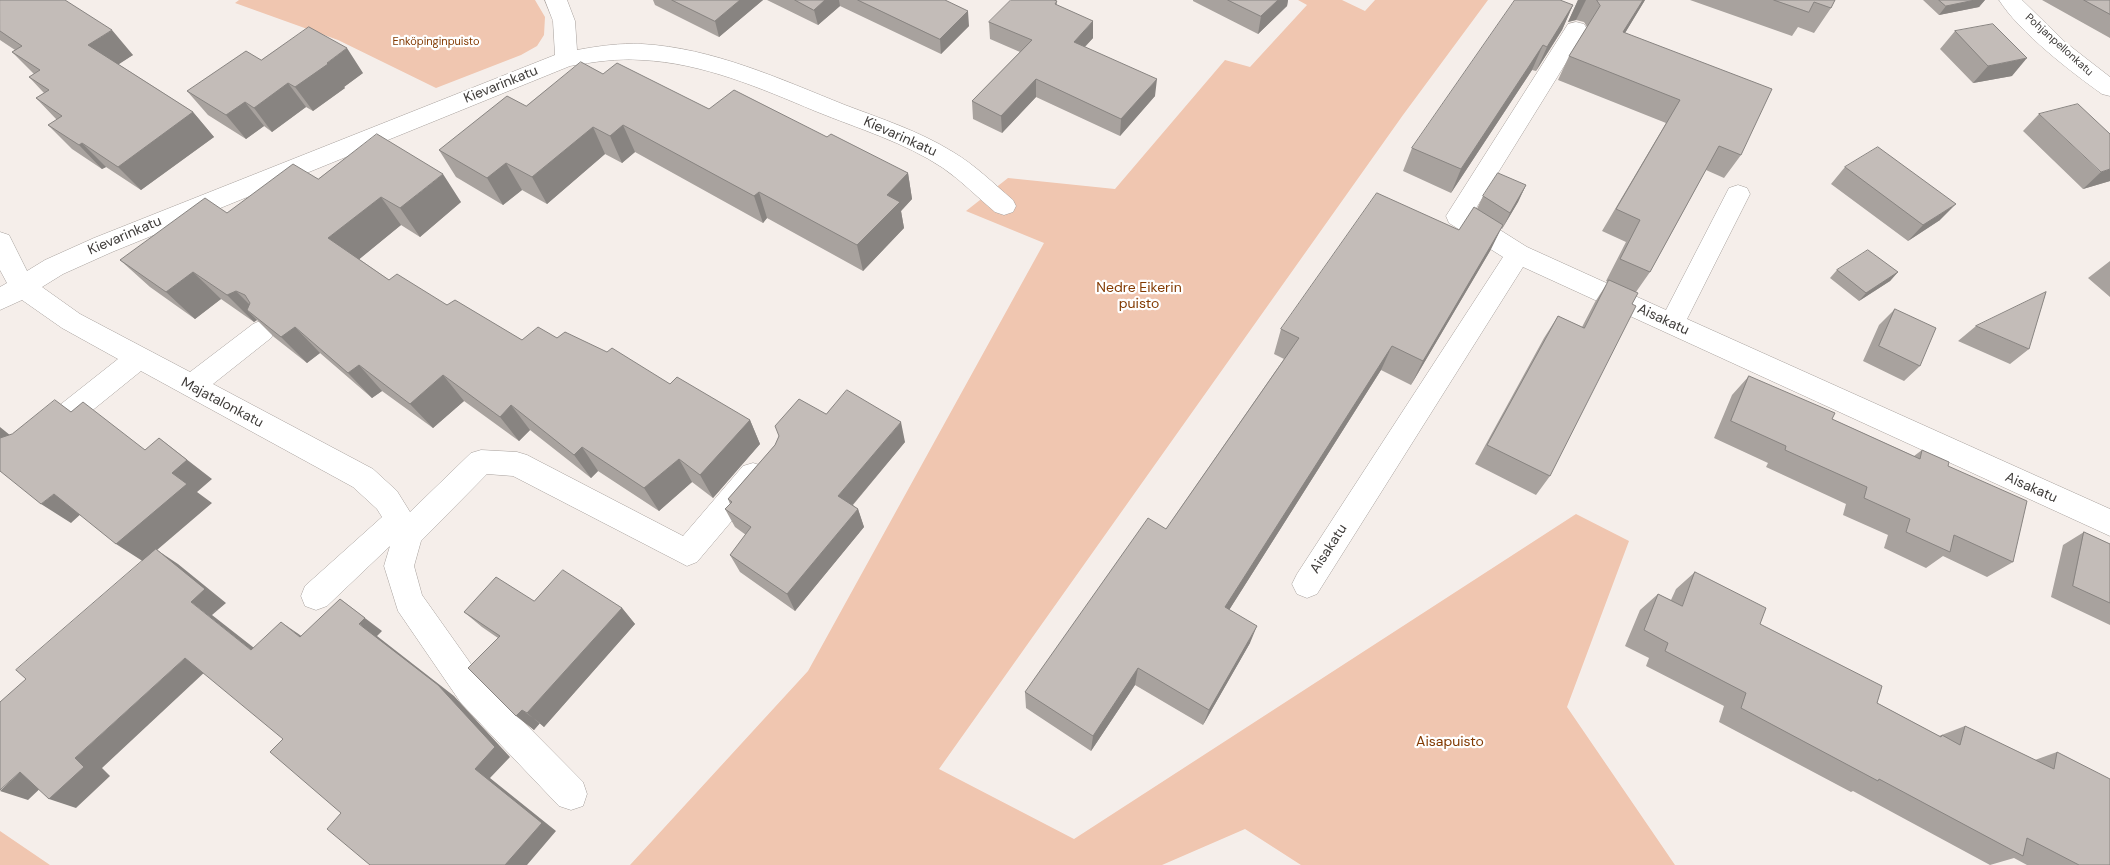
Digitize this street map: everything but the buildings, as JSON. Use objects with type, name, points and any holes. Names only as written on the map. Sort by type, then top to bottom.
[{"type":"street","points":[[556,0],[562,11],[567,34],[566,59]]},
{"type":"street","name":"Pohjanpellonkatu","points":[[2010,0],[2043,35],[2083,70],[2110,88]]},
{"type":"street","points":[[1518,254],[1458,216],[1576,29]]},
{"type":"street","name":"Kievarinkatu","points":[[11,293],[54,268],[103,245],[566,59],[600,53],[641,52],[675,56],[710,64],[747,76],[918,143],[946,158],[1004,206]]},
{"type":"street","points":[[1672,324],[1738,194]]},
{"type":"street","name":"Majatalonkatu","points":[[0,242],[8,264],[11,293],[44,304],[71,322],[363,478],[387,500],[404,526]]},
{"type":"street","name":"Aisakatu","points":[[1307,584],[1518,254],[2110,523]]},
{"type":"street","points":[[191,386],[262,331]]},
{"type":"street","points":[[30,444],[138,358]]},
{"type":"street","points":[[316,596],[481,462],[517,464],[687,553],[771,455]]},
{"type":"street","points":[[404,526],[399,566],[409,602],[472,692],[571,794]]},
{"type":"green space","name":"Enköpinginpuisto","points":[[239,0],[535,0],[545,17],[544,35],[537,46],[521,55],[436,88],[338,40],[235,3]]},
{"type":"green space","name":"Nedre Eikerin puisto","points":[[1298,0],[1342,0],[1365,11],[1375,0],[1488,0],[1403,115],[939,769],[1074,839],[1576,514],[1629,541],[1567,707],[1675,865],[1301,865],[1245,829],[1162,865],[630,865],[808,671],[1044,243],[966,211],[1008,178],[1115,189],[1225,60],[1250,67],[1307,5]]},
{"type":"green space","points":[[0,831],[50,865],[0,865]]},
{"type":"park label","name":"Aisapuisto","points":[[1450,742]]}]
